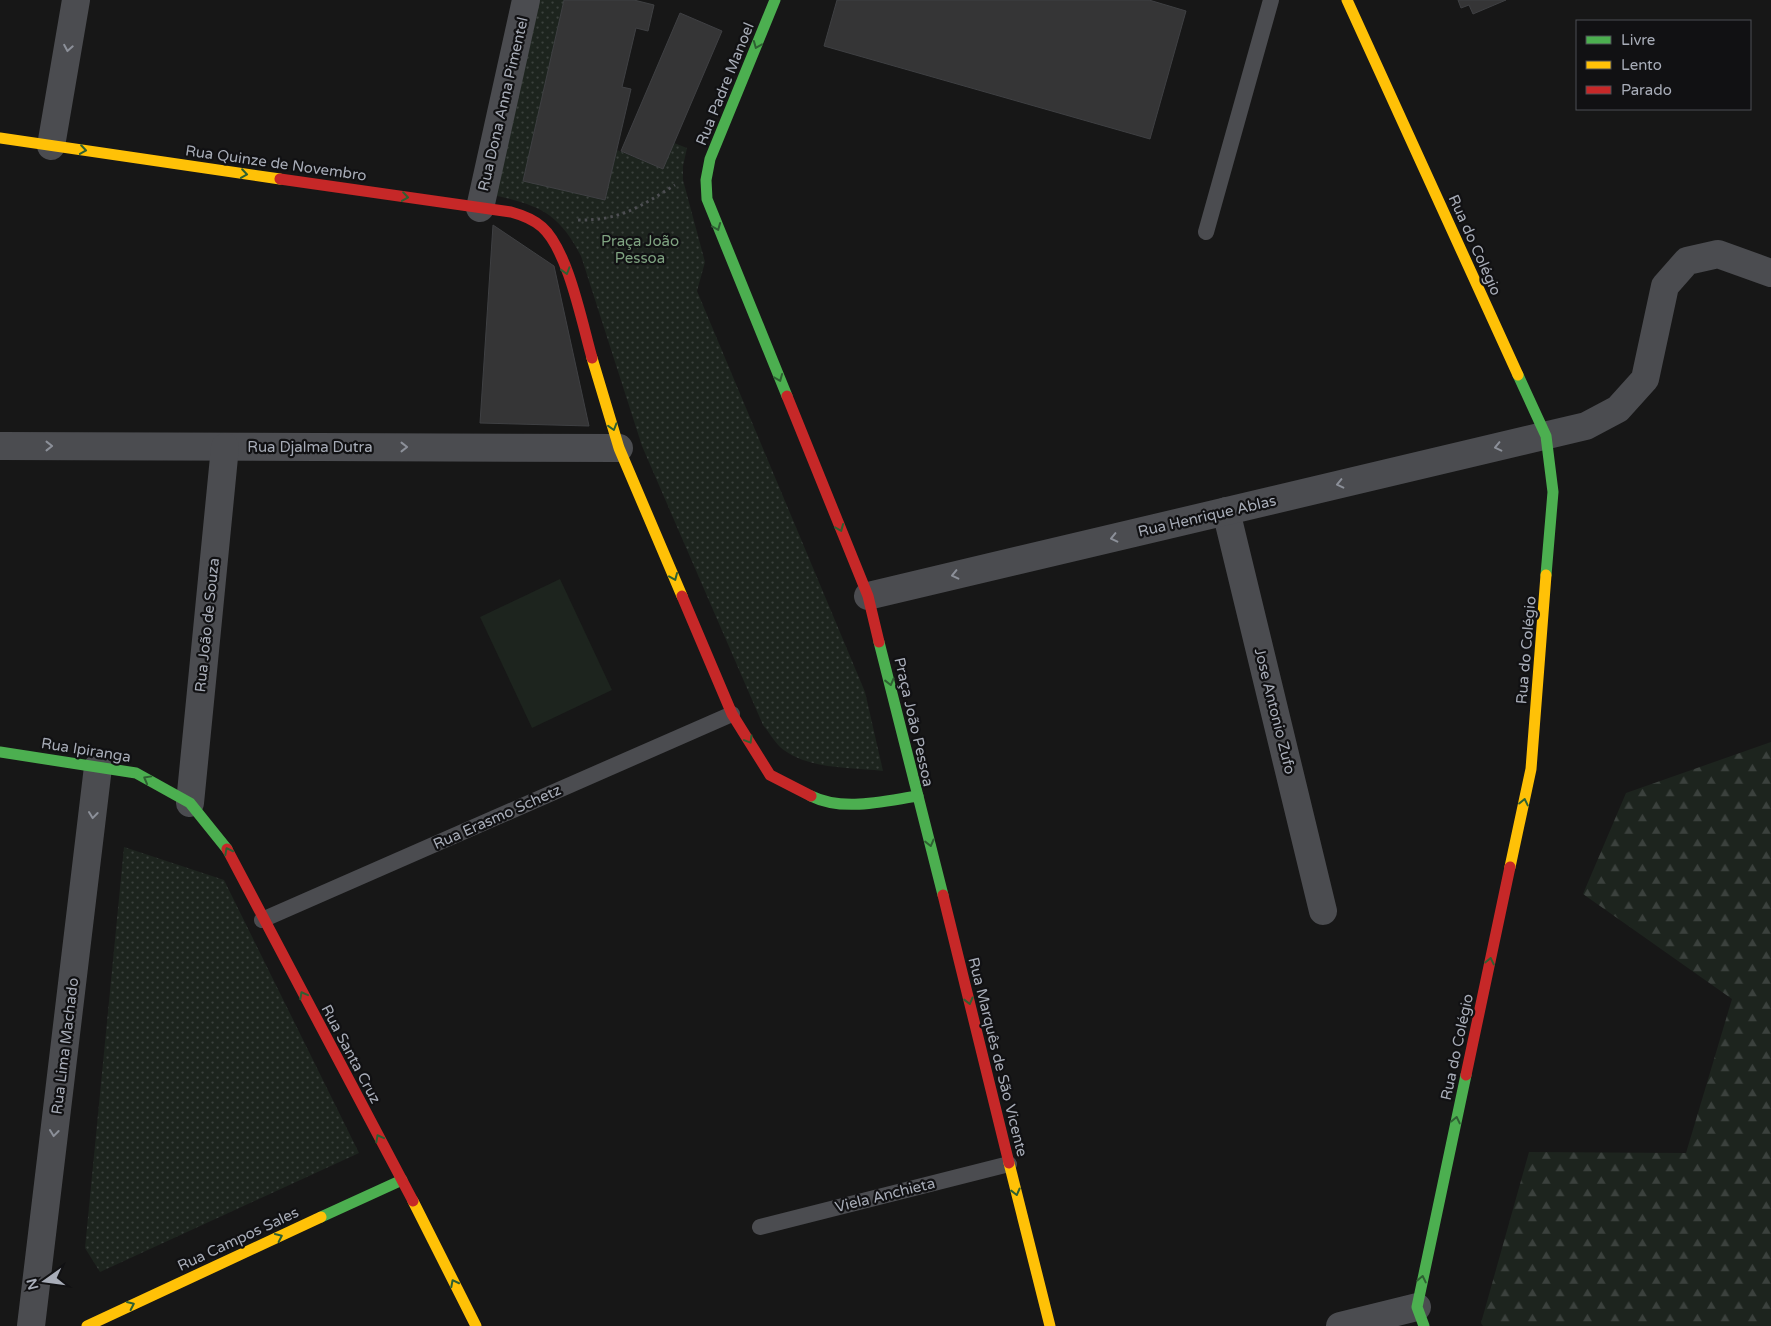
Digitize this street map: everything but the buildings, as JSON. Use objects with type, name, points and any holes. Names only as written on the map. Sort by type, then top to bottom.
[{"type":"main road","name":"Rua Padre Manoel","points":[[706,180],[710,158],[775,0]]},
{"type":"main road","points":[[1335,2],[1349,3]]},
{"type":"main road","name":"Rua do Colégio","points":[[1349,3],[1546,436],[1553,492],[1531,769],[1420,1316]]},
{"type":"main road","name":"Rua Quinze de Novembro","points":[[0,138],[480,208],[530,217],[545,228]]},
{"type":"main road","name":"Praça João Pessoa","points":[[545,228],[562,256],[619,448],[732,714],[770,775],[824,802],[859,804],[918,796],[868,596],[713,218],[707,200],[706,180]]},
{"type":"main road","name":"Rua Ipiranga","points":[[0,752],[136,773],[190,803]]},
{"type":"main road","name":"Rua Marquês de São Vicente","points":[[918,796],[1050,1326]]},
{"type":"main road","name":"Rua Santa Cruz","points":[[190,803],[224,842],[262,920],[402,1180],[476,1326]]},
{"type":"main road","name":"Rua Campos Sales","points":[[87,1326],[402,1180]]},
{"type":"street","points":[[51,146],[76,0]]},
{"type":"street","name":"Rua Dona Anna Pimentel","points":[[480,208],[526,0]]},
{"type":"street","name":"Rua Henrique Ablas","points":[[868,596],[1586,426],[1618,409],[1645,379],[1665,286],[1687,262],[1718,254],[1771,273]]},
{"type":"street","name":"Rua Djalma Dutra","points":[[0,446],[619,448]]},
{"type":"street","name":"Rua João de Souza","points":[[190,803],[225,447]]},
{"type":"street","name":"Jose Antonio Zufo","points":[[1226,511],[1323,910]]},
{"type":"street","name":"Rua Lima Machado","points":[[31,1326],[98,767]]},
{"type":"street","points":[[1340,1326],[1420,1316]]},
{"type":"lane","points":[[1206,232],[1271,0]]},
{"type":"lane","name":"Rua Erasmo Schetz","points":[[262,920],[732,714]]},
{"type":"lane","name":"Viela Anchieta","points":[[760,1227],[1009,1164]]},
{"type":"path","points":[[545,228],[557,220],[596,220],[620,216],[642,206],[683,180],[706,180]]},
{"type":"green space","name":"Praça João Pessoa","points":[[534,0],[564,0],[523,181],[605,200],[617,150],[663,169],[674,143],[687,148],[683,166],[683,180],[705,262],[697,291],[865,692],[883,771],[829,766],[803,760],[780,747],[763,725],[642,446],[581,256],[573,241],[556,220],[546,213],[535,207],[493,195]]},
{"type":"green space","points":[[560,579],[612,690],[532,728],[480,617]]},
{"type":"green space","points":[[1771,742],[1771,1326],[1483,1326],[1481,1323],[1529,1152],[1686,1153],[1732,999],[1583,894],[1626,793]]},
{"type":"green space","points":[[124,847],[224,880],[359,1153],[100,1272],[85,1248]]},
{"type":"traffic: fast","points":[[775,0],[710,159],[706,180],[707,199],[787,396]]},
{"type":"traffic: fast","points":[[1518,375],[1546,436],[1553,492],[1546,575]]},
{"type":"traffic: fast","points":[[879,642],[943,895]]},
{"type":"traffic: fast","points":[[0,752],[136,773],[190,803],[227,849]]},
{"type":"traffic: fast","points":[[811,796],[823,801],[850,804],[864,804],[918,796]]},
{"type":"traffic: fast","points":[[1424,1326],[1417,1307],[1466,1075]]},
{"type":"traffic: fast","points":[[321,1217],[402,1180]]},
{"type":"traffic: slow","points":[[1347,0],[1518,375]]},
{"type":"traffic: slow","points":[[0,138],[280,179]]},
{"type":"traffic: slow","points":[[592,358],[619,448],[682,596]]},
{"type":"traffic: slow","points":[[1510,867],[1531,769],[1546,575]]},
{"type":"traffic: slow","points":[[1009,1163],[1050,1326]]},
{"type":"traffic: slow","points":[[413,1201],[476,1326]]},
{"type":"traffic: slow","points":[[87,1326],[321,1217]]},
{"type":"traffic: jam","points":[[280,179],[511,212],[531,220],[542,227],[551,238],[567,269],[592,358]]},
{"type":"traffic: jam","points":[[787,396],[868,596],[879,642]]},
{"type":"traffic: jam","points":[[682,596],[732,714],[770,775],[811,796]]},
{"type":"traffic: jam","points":[[227,849],[413,1201]]},
{"type":"traffic: jam","points":[[1466,1075],[1510,867]]},
{"type":"traffic: jam","points":[[943,895],[1009,1163]]}]
